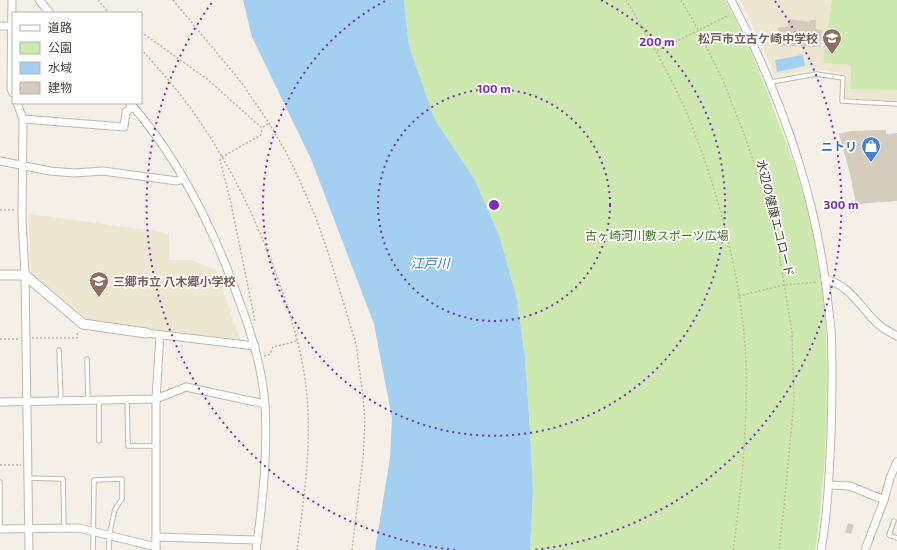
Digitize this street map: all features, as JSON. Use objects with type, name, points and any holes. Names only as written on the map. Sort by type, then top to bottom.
[{"type":"street","points":[[12,0],[12,91]]},
{"type":"street","points":[[39,0],[49,12]]},
{"type":"street","points":[[731,0],[771,82],[788,129],[806,189],[820,247],[822,281],[831,329],[832,404],[829,485],[826,521],[821,550]]},
{"type":"street","points":[[0,26],[12,26]]},
{"type":"street","points":[[17,104],[23,119],[22,209],[25,275],[29,550]]},
{"type":"street","points":[[23,119],[124,127],[126,112],[131,105],[162,144],[197,203],[220,251],[244,312],[255,346],[261,373],[265,404],[266,442],[256,550]]},
{"type":"street","points":[[0,161],[50,171],[74,173],[103,171],[177,181],[183,179]]},
{"type":"street","points":[[0,275],[25,275],[83,324],[255,346]]},
{"type":"street","points":[[822,281],[833,281],[846,289],[855,297],[877,323],[897,336]]},
{"type":"street","points":[[0,529],[79,528],[156,548],[156,399],[160,335]]},
{"type":"street","points":[[0,402],[156,399],[186,387],[190,387],[265,404]]},
{"type":"street","points":[[865,550],[897,462]]},
{"type":"street","points":[[829,485],[850,486],[884,500]]},
{"type":"street","points":[[156,537],[258,540]]},
{"type":"lane","points":[[771,82],[816,74],[843,78],[842,101],[897,104]]},
{"type":"lane","points":[[59,350],[61,402]]},
{"type":"lane","points":[[87,359],[88,401]]},
{"type":"lane","points":[[127,399],[128,446],[156,446]]},
{"type":"lane","points":[[99,400],[99,441]]},
{"type":"lane","points":[[27,478],[63,478],[64,528]]},
{"type":"lane","points":[[92,550],[94,532],[94,480],[122,479],[122,499],[115,509],[109,536],[109,550]]},
{"type":"lane","points":[[0,482],[0,529]]},
{"type":"lane","points":[[894,521],[889,535],[897,538]]},
{"type":"path","points":[[98,0],[108,12]]},
{"type":"path","points":[[173,0],[241,82],[269,123],[293,166],[316,218],[331,261],[356,344],[364,396],[364,440],[360,489],[352,550]]},
{"type":"path","points":[[626,0],[657,51],[685,109],[705,164],[721,216],[739,296],[746,363],[746,427],[737,527],[733,550]]},
{"type":"path","name":"水辺の健康エコロード","points":[[681,0],[698,30],[724,83],[744,134],[762,186],[780,260],[792,332],[794,400],[784,507],[778,550]]},
{"type":"path","points":[[657,51],[733,13]]},
{"type":"path","points":[[142,33],[207,79],[262,128]]},
{"type":"path","points":[[142,50],[178,92],[222,157],[243,196],[279,284],[298,341],[305,382],[309,433],[297,550]]},
{"type":"path","points":[[256,328],[230,199],[220,160],[222,157],[261,135],[262,128],[269,123]]},
{"type":"path","points":[[0,210],[22,209]]},
{"type":"path","points":[[739,296],[784,285],[822,281]]},
{"type":"path","points":[[0,339],[77,338],[78,327],[83,324]]},
{"type":"path","points":[[270,354],[273,347],[298,341]]},
{"type":"path","points":[[0,465],[27,466]]},
{"type":"shaded area","name":"松戸市立古ケ崎中学校","points":[[740,0],[897,0],[897,101],[844,97],[847,74],[814,69],[775,76]]},
{"type":"shaded area","points":[[29,214],[169,233],[169,260],[191,260],[216,270],[241,342],[88,320],[30,272]]},
{"type":"green space","name":"古ヶ崎河川敷スポーツ広場","points":[[404,0],[725,0],[755,61],[800,182],[818,259],[826,328],[827,399],[824,469],[815,550],[530,550],[533,492],[530,429],[525,358],[517,299],[500,238],[475,180],[435,120],[409,46]]},
{"type":"green space","points":[[832,0],[897,0],[897,90],[850,89],[851,65],[823,63]]},
{"type":"water","name":"江戸川","points":[[243,0],[404,0],[409,46],[435,120],[475,180],[500,238],[517,299],[525,358],[530,429],[533,492],[530,550],[375,550],[390,458],[392,418],[374,324],[311,159],[252,37]]},
{"type":"water","points":[[803,55],[805,66],[777,72],[775,60]]},
{"type":"building","points":[[789,19],[810,22],[810,20],[816,20],[816,29],[822,30],[820,47],[777,46],[778,28],[788,26]]},
{"type":"building","points":[[886,130],[886,134],[897,133],[897,201],[856,204],[850,174],[839,134],[851,131]]},
{"type":"building","points":[[848,523],[854,525],[851,534],[845,532]]},
{"type":"place","name":"松戸市立古ケ崎中学校","points":[[832,55]]},
{"type":"place","name":"ニトリ","points":[[871,163]]},
{"type":"place","name":"三郷市立 八木郷小学校","points":[[99,298]]}]
